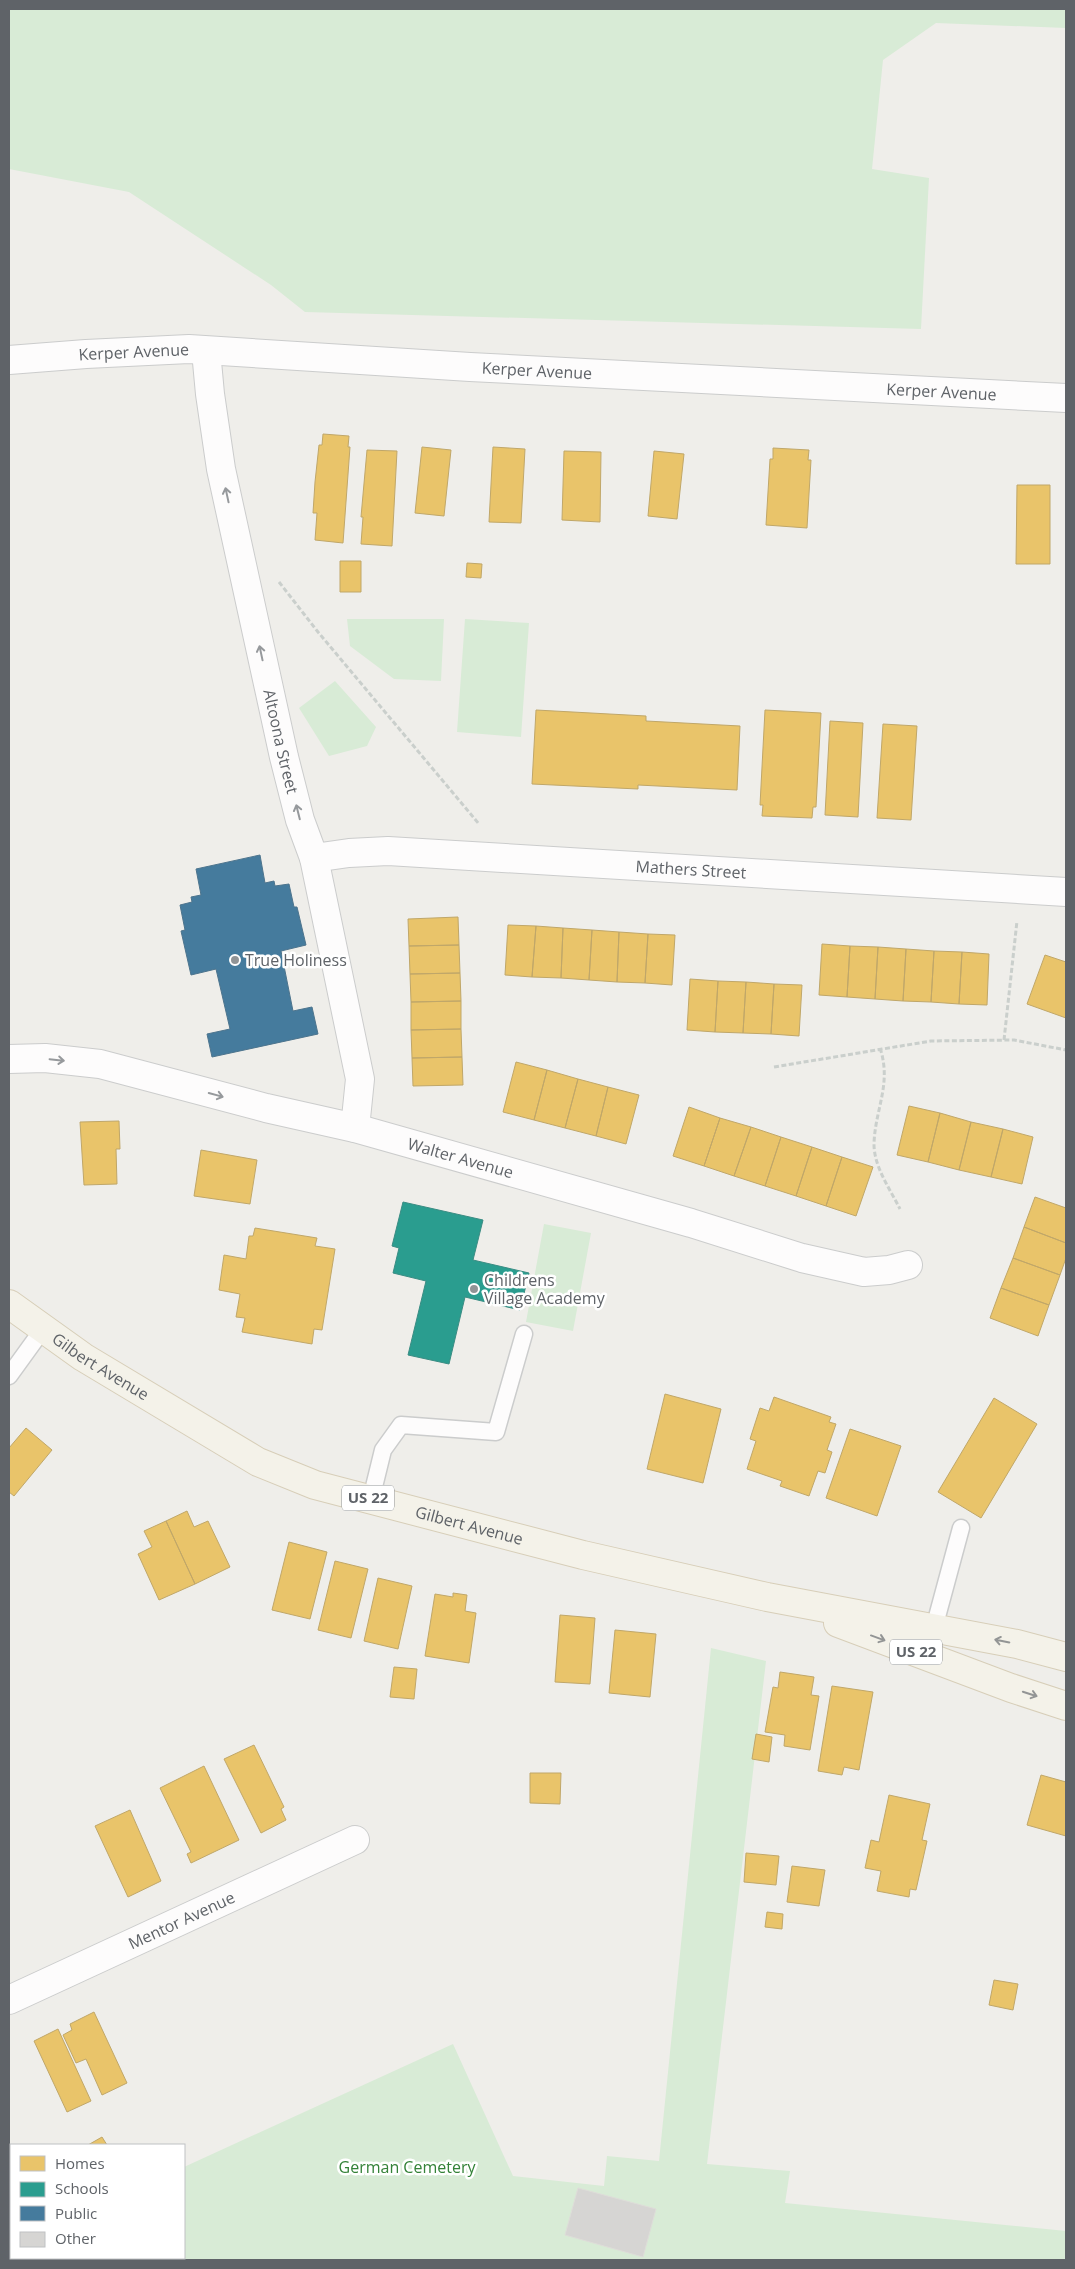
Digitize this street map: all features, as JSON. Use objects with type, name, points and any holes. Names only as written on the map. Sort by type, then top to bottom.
[{"type":"main road","name":"Gilbert Avenue","points":[[9,1304],[83,1357],[258,1462],[315,1485],[583,1555],[767,1596],[1018,1644],[1066,1657]]},
{"type":"main road","name":"Gilbert Avenue","points":[[767,1596],[1011,1688],[1066,1706]]},
{"type":"street","name":"Kerper Avenue","points":[[9,360],[189,349],[1066,398]]},
{"type":"street","name":"Altoona Street","points":[[206,351],[221,469],[284,757],[300,820],[314,858],[360,1079],[356,1128]]},
{"type":"street","name":"Mathers Street","points":[[314,858],[349,853],[388,851],[1066,892]]},
{"type":"street","name":"Walter Avenue","points":[[9,1059],[45,1058],[100,1064],[266,1108],[356,1128],[691,1223],[802,1258],[864,1272],[889,1270],[908,1265]]},
{"type":"street","name":"Mentor Avenue","points":[[9,2000],[355,1840]]},
{"type":"lane","points":[[9,1376],[43,1329]]},
{"type":"lane","points":[[371,1499],[383,1450],[401,1425],[496,1432],[524,1334]]},
{"type":"lane","points":[[934,1628],[961,1528]]},
{"type":"path","points":[[275,578],[318,632],[482,826]]},
{"type":"path","points":[[1004,1040],[1017,921]]},
{"type":"path","points":[[774,1067],[930,1041],[1004,1040],[1066,1050]]},
{"type":"path","points":[[880,1048],[886,1072],[874,1145],[880,1170],[900,1209]]},
{"type":"green space","points":[[9,9],[1066,9],[1066,28],[936,23],[883,60],[872,169],[929,178],[921,329],[305,312],[271,285],[129,192],[9,169]]},
{"type":"green space","points":[[347,619],[444,619],[441,681],[394,679],[350,646]]},
{"type":"green space","points":[[465,619],[529,623],[521,737],[457,732]]},
{"type":"green space","points":[[335,681],[376,727],[367,746],[329,756],[299,708]]},
{"type":"green space","points":[[544,1224],[591,1233],[573,1331],[526,1322]]},
{"type":"green space","name":"German Cemetery","points":[[711,1648],[766,1661],[707,2164],[790,2171],[785,2203],[1066,2231],[1066,2260],[9,2260],[10,2246],[10,2259],[185,2259],[185,2167],[453,2044],[513,2176],[604,2186],[607,2156],[659,2161]]},
{"type":"building: Homes","points":[[323,434],[349,436],[348,447],[350,447],[343,543],[315,540],[317,513],[313,513],[315,482],[319,445],[322,445]]},
{"type":"building: Homes","points":[[422,447],[451,450],[444,516],[415,513]]},
{"type":"building: Homes","points":[[493,447],[525,449],[521,523],[489,522]]},
{"type":"building: Homes","points":[[773,448],[809,450],[808,460],[811,460],[807,528],[766,525],[770,459],[773,459]]},
{"type":"building: Homes","points":[[367,450],[397,451],[392,546],[361,544],[363,517],[361,517]]},
{"type":"building: Homes","points":[[564,451],[601,452],[600,522],[562,520]]},
{"type":"building: Homes","points":[[654,451],[684,454],[677,519],[648,516]]},
{"type":"building: Homes","points":[[1017,485],[1050,485],[1050,564],[1016,564]]},
{"type":"building: Homes","points":[[340,561],[361,561],[361,592],[340,592]]},
{"type":"building: Homes","points":[[467,563],[482,564],[481,578],[466,577]]},
{"type":"building: Homes","points":[[536,710],[646,716],[646,721],[740,726],[737,790],[638,785],[638,789],[532,784]]},
{"type":"building: Homes","points":[[765,710],[821,713],[816,807],[813,807],[812,818],[762,816],[763,805],[760,805]]},
{"type":"building: Homes","points":[[830,721],[863,723],[858,817],[825,815]]},
{"type":"building: Homes","points":[[883,724],[917,726],[911,820],[877,818]]},
{"type":"building: Homes","points":[[458,917],[459,945],[409,946],[408,919]]},
{"type":"building: Homes","points":[[508,925],[536,926],[532,977],[505,975]]},
{"type":"building: Homes","points":[[536,926],[563,928],[561,978],[532,977]]},
{"type":"building: Homes","points":[[563,928],[592,930],[589,980],[561,978]]},
{"type":"building: Homes","points":[[592,930],[619,932],[617,982],[589,980]]},
{"type":"building: Homes","points":[[619,932],[648,934],[645,983],[617,982]]},
{"type":"building: Homes","points":[[648,934],[675,935],[672,985],[645,983]]},
{"type":"building: Homes","points":[[822,944],[850,946],[847,997],[819,995]]},
{"type":"building: Homes","points":[[459,945],[460,973],[410,974],[409,946]]},
{"type":"building: Homes","points":[[850,946],[878,947],[875,999],[847,997]]},
{"type":"building: Homes","points":[[878,947],[906,949],[903,1001],[875,999]]},
{"type":"building: Homes","points":[[906,949],[934,951],[931,1002],[903,1001]]},
{"type":"building: Homes","points":[[934,951],[962,952],[959,1004],[931,1002]]},
{"type":"building: Homes","points":[[962,952],[989,954],[987,1005],[959,1004]]},
{"type":"building: Homes","points":[[1045,955],[1066,962],[1066,1018],[1027,1004]]},
{"type":"building: Homes","points":[[460,973],[461,1001],[411,1002],[410,974]]},
{"type":"building: Homes","points":[[690,979],[718,981],[715,1032],[687,1030]]},
{"type":"building: Homes","points":[[718,981],[746,982],[743,1033],[715,1032]]},
{"type":"building: Homes","points":[[746,982],[774,984],[771,1034],[743,1033]]},
{"type":"building: Homes","points":[[774,984],[802,985],[799,1036],[771,1034]]},
{"type":"building: Homes","points":[[461,1001],[461,1029],[411,1030],[411,1002]]},
{"type":"building: Homes","points":[[461,1029],[462,1057],[412,1058],[411,1030]]},
{"type":"building: Homes","points":[[462,1057],[463,1085],[413,1086],[412,1058]]},
{"type":"building: Homes","points":[[516,1062],[547,1070],[534,1120],[503,1112]]},
{"type":"building: Homes","points":[[547,1070],[578,1079],[565,1128],[534,1120]]},
{"type":"building: Homes","points":[[578,1079],[608,1087],[596,1136],[565,1128]]},
{"type":"building: Homes","points":[[608,1087],[639,1095],[626,1144],[596,1136]]},
{"type":"building: Homes","points":[[909,1106],[940,1113],[928,1162],[897,1155]]},
{"type":"building: Homes","points":[[689,1107],[720,1118],[704,1166],[673,1156]]},
{"type":"building: Homes","points":[[940,1113],[971,1122],[959,1170],[928,1162]]},
{"type":"building: Homes","points":[[720,1118],[751,1127],[734,1176],[704,1166]]},
{"type":"building: Homes","points":[[119,1121],[120,1149],[116,1149],[117,1184],[84,1185],[80,1122]]},
{"type":"building: Homes","points":[[971,1122],[1003,1129],[991,1177],[959,1170]]},
{"type":"building: Homes","points":[[751,1127],[781,1137],[765,1186],[734,1176]]},
{"type":"building: Homes","points":[[1003,1129],[1033,1137],[1022,1184],[991,1177]]},
{"type":"building: Homes","points":[[781,1137],[812,1147],[796,1196],[765,1186]]},
{"type":"building: Homes","points":[[812,1147],[842,1157],[826,1206],[796,1196]]},
{"type":"building: Homes","points":[[201,1150],[257,1160],[250,1204],[194,1196]]},
{"type":"building: Homes","points":[[842,1157],[873,1167],[856,1216],[826,1206]]},
{"type":"building: Homes","points":[[1035,1197],[1066,1208],[1066,1243],[1024,1227]]},
{"type":"building: Homes","points":[[1024,1227],[1066,1243],[1066,1258],[1060,1275],[1013,1258]]},
{"type":"building: Homes","points":[[255,1228],[317,1238],[315,1246],[335,1249],[322,1330],[314,1329],[312,1344],[242,1332],[245,1318],[236,1317],[240,1294],[219,1290],[224,1255],[246,1259],[249,1236],[253,1236]]},
{"type":"building: Homes","points":[[1013,1258],[1060,1275],[1049,1305],[1001,1288]]},
{"type":"building: Homes","points":[[1001,1288],[1049,1305],[1038,1336],[990,1318]]},
{"type":"building: Homes","points":[[665,1394],[721,1409],[703,1483],[647,1469]]},
{"type":"building: Homes","points":[[774,1397],[831,1417],[829,1422],[836,1424],[827,1450],[832,1452],[825,1473],[818,1471],[809,1496],[780,1486],[782,1481],[747,1469],[756,1441],[750,1439],[760,1408],[769,1411]]},
{"type":"building: Homes","points":[[994,1398],[1037,1424],[981,1518],[938,1492]]},
{"type":"building: Homes","points":[[26,1428],[52,1450],[14,1496],[9,1492],[9,1448]]},
{"type":"building: Homes","points":[[850,1429],[901,1446],[877,1516],[826,1498]]},
{"type":"building: Homes","points":[[187,1511],[194,1527],[208,1521],[230,1567],[195,1584],[166,1521]]},
{"type":"building: Homes","points":[[166,1521],[195,1584],[159,1600],[138,1554],[152,1547],[144,1531]]},
{"type":"building: Homes","points":[[289,1542],[327,1552],[310,1619],[272,1610]]},
{"type":"building: Homes","points":[[335,1561],[368,1569],[351,1638],[318,1630]]},
{"type":"building: Homes","points":[[378,1578],[412,1586],[398,1649],[364,1641]]},
{"type":"building: Homes","points":[[453,1593],[467,1595],[465,1611],[476,1613],[469,1663],[425,1656],[435,1594],[453,1597]]},
{"type":"building: Homes","points":[[560,1615],[595,1618],[590,1684],[555,1682]]},
{"type":"building: Homes","points":[[615,1630],[656,1634],[650,1697],[609,1693]]},
{"type":"building: Homes","points":[[394,1667],[417,1669],[414,1699],[390,1697]]},
{"type":"building: Homes","points":[[780,1672],[814,1677],[811,1695],[819,1696],[810,1750],[784,1746],[785,1735],[765,1732],[773,1687],[778,1688]]},
{"type":"building: Homes","points":[[832,1686],[873,1692],[859,1770],[844,1767],[842,1775],[818,1771]]},
{"type":"building: Homes","points":[[756,1734],[772,1737],[769,1762],[752,1759]]},
{"type":"building: Homes","points":[[254,1745],[284,1807],[281,1809],[286,1820],[261,1833],[224,1759]]},
{"type":"building: Homes","points":[[204,1766],[239,1840],[191,1863],[187,1854],[191,1852],[160,1788]]},
{"type":"building: Homes","points":[[530,1773],[561,1773],[560,1804],[530,1803]]},
{"type":"building: Homes","points":[[1041,1775],[1066,1782],[1066,1836],[1027,1825]]},
{"type":"building: Homes","points":[[889,1795],[930,1804],[922,1840],[927,1841],[916,1890],[910,1889],[909,1897],[877,1891],[881,1871],[865,1868],[871,1840],[879,1842]]},
{"type":"building: Homes","points":[[130,1810],[161,1881],[128,1897],[95,1826]]},
{"type":"building: Homes","points":[[746,1853],[779,1856],[776,1885],[744,1882]]},
{"type":"building: Homes","points":[[792,1866],[825,1870],[819,1906],[787,1902]]},
{"type":"building: Homes","points":[[767,1912],[783,1914],[782,1929],[765,1927]]},
{"type":"building: Homes","points":[[994,1980],[1018,1984],[1013,2010],[989,2005]]},
{"type":"building: Homes","points":[[94,2012],[127,2083],[102,2095],[86,2059],[76,2063],[63,2035],[72,2030],[70,2024]]},
{"type":"building: Homes","points":[[58,2029],[91,2101],[67,2112],[34,2041]]},
{"type":"building: Homes","points":[[102,2137],[106,2144],[90,2144]]},
{"type":"building: Schools","name":"Childrens Village Academy","points":[[403,1202],[483,1220],[473,1260],[529,1273],[520,1310],[465,1297],[449,1364],[408,1355],[426,1281],[393,1273],[399,1248],[392,1246]]},
{"type":"building: Public","name":"True Holiness","points":[[260,855],[265,883],[274,881],[275,886],[289,884],[294,907],[297,907],[306,945],[281,951],[293,1011],[312,1007],[318,1034],[212,1057],[207,1034],[230,1029],[216,969],[191,975],[181,931],[185,930],[180,905],[192,902],[191,897],[201,895],[196,869]]},
{"type":"building: Other","points":[[578,2188],[656,2209],[643,2257],[565,2235]]},
{"type":"place","name":"True Holiness","points":[[235,960]]},
{"type":"place","name":"Childrens Village Academy","points":[[474,1289]]}]
